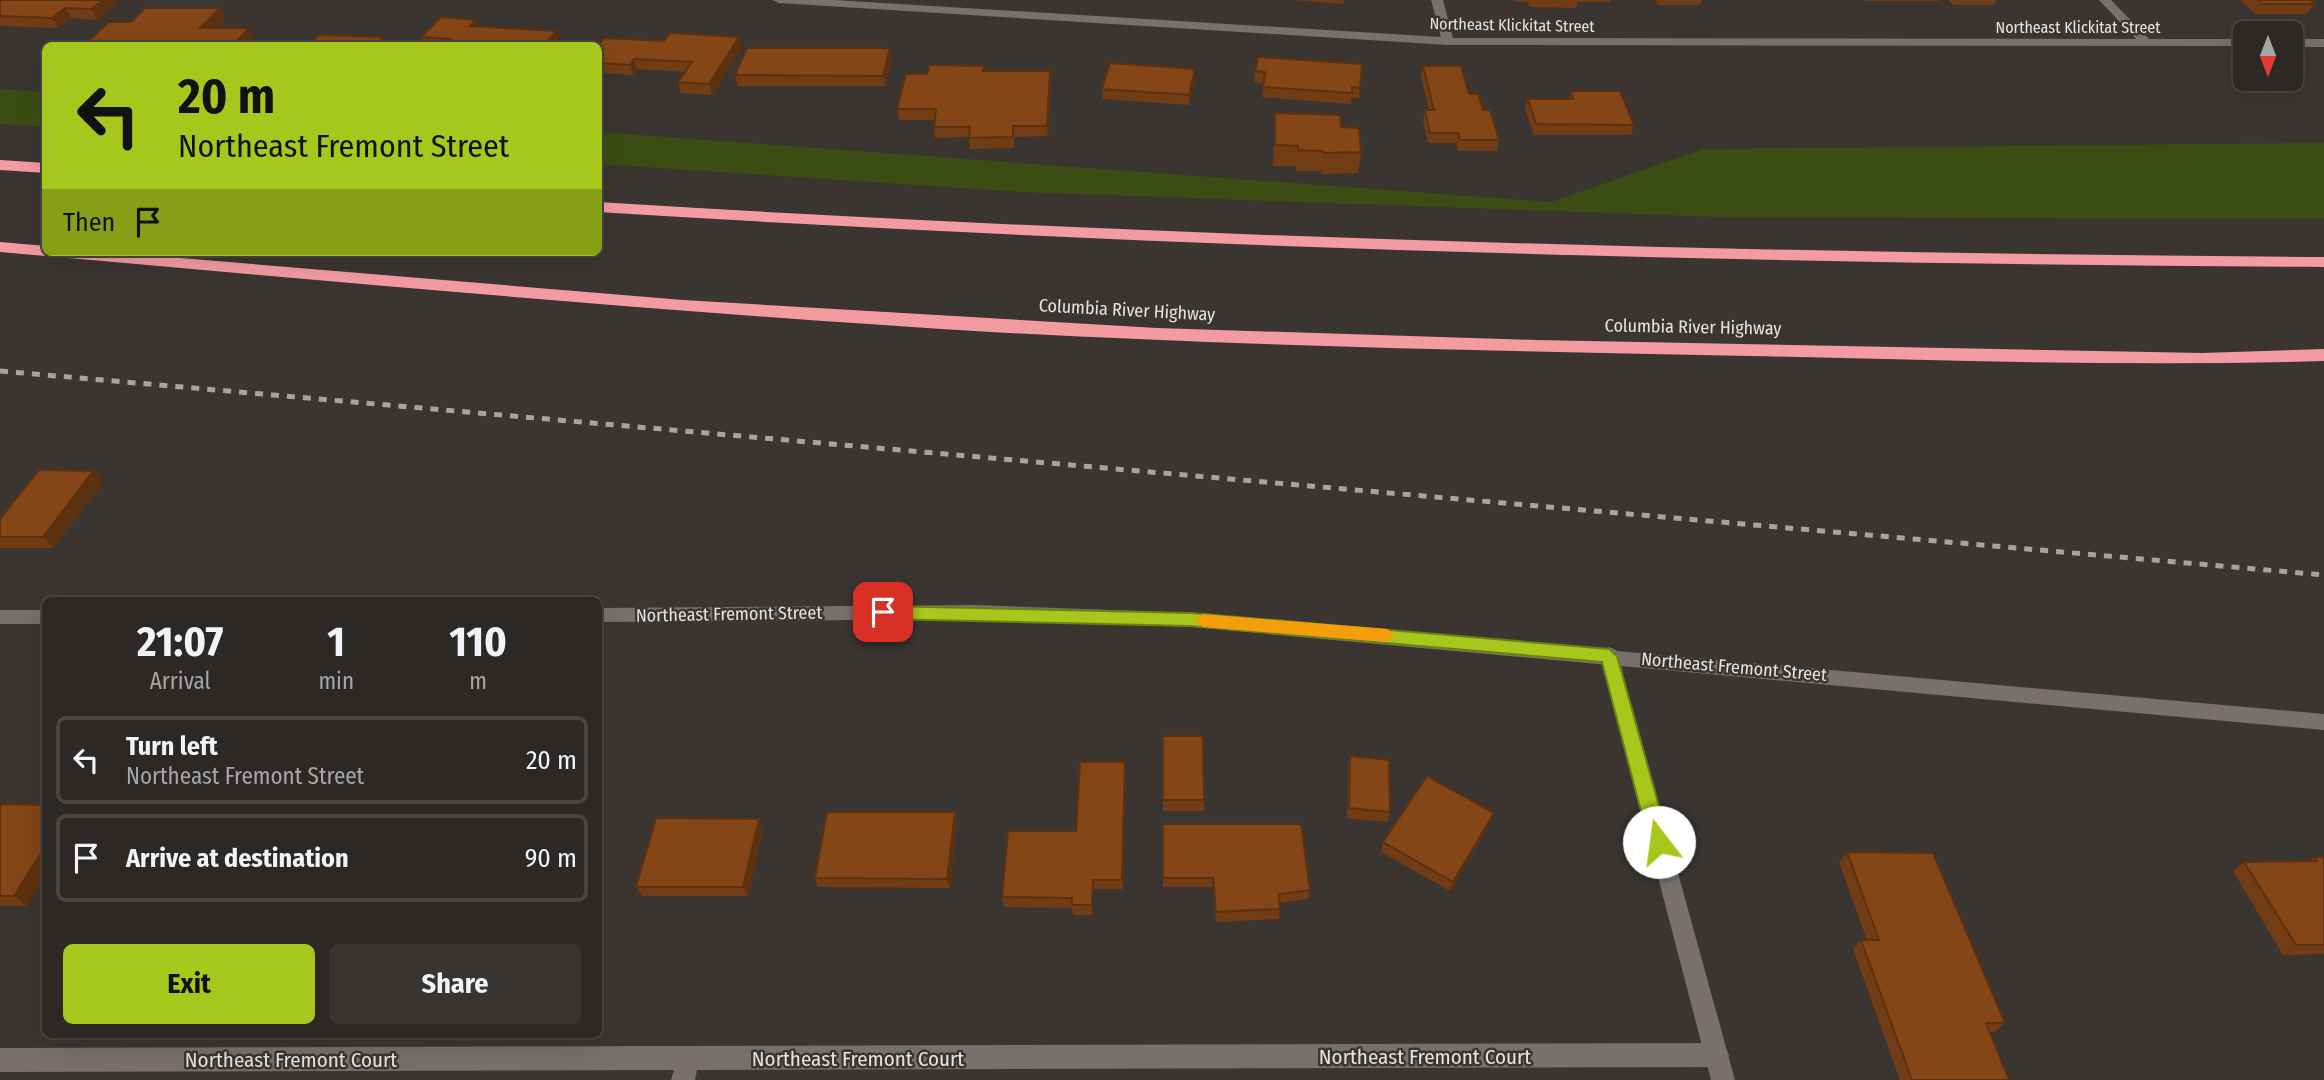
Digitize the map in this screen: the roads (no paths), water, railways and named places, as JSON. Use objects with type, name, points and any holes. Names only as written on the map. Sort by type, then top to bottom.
[{"type":"highway","points":[[0,165],[42,168]]},
{"type":"highway","points":[[602,206],[850,224],[1447,250],[1935,260],[2324,262]]},
{"type":"highway","points":[[0,247],[42,251]]},
{"type":"highway","name":"Columbia River Highway","points":[[98,256],[655,304],[1160,333],[1342,341],[2202,359]]},
{"type":"highway","points":[[2202,359],[2324,355]]},
{"type":"highway","points":[[2202,359],[2324,369]]},
{"type":"street","name":"Northeast Klickitat Street","points":[[779,0],[1448,41],[2233,43]]},
{"type":"street","points":[[1437,0],[1448,41]]},
{"type":"street","points":[[2105,0],[2146,43]]},
{"type":"street","points":[[2303,43],[2324,43]]},
{"type":"street","name":"Northeast Fremont Street","points":[[602,615],[975,612],[1135,617],[1294,628],[2324,722]]},
{"type":"street","points":[[0,617],[42,617]]},
{"type":"street","points":[[1609,656],[1723,1080]]},
{"type":"street","name":"Northeast Fremont Court","points":[[0,1060],[686,1070],[1717,1055]]},
{"type":"railway","points":[[0,371],[2324,575]]}]
